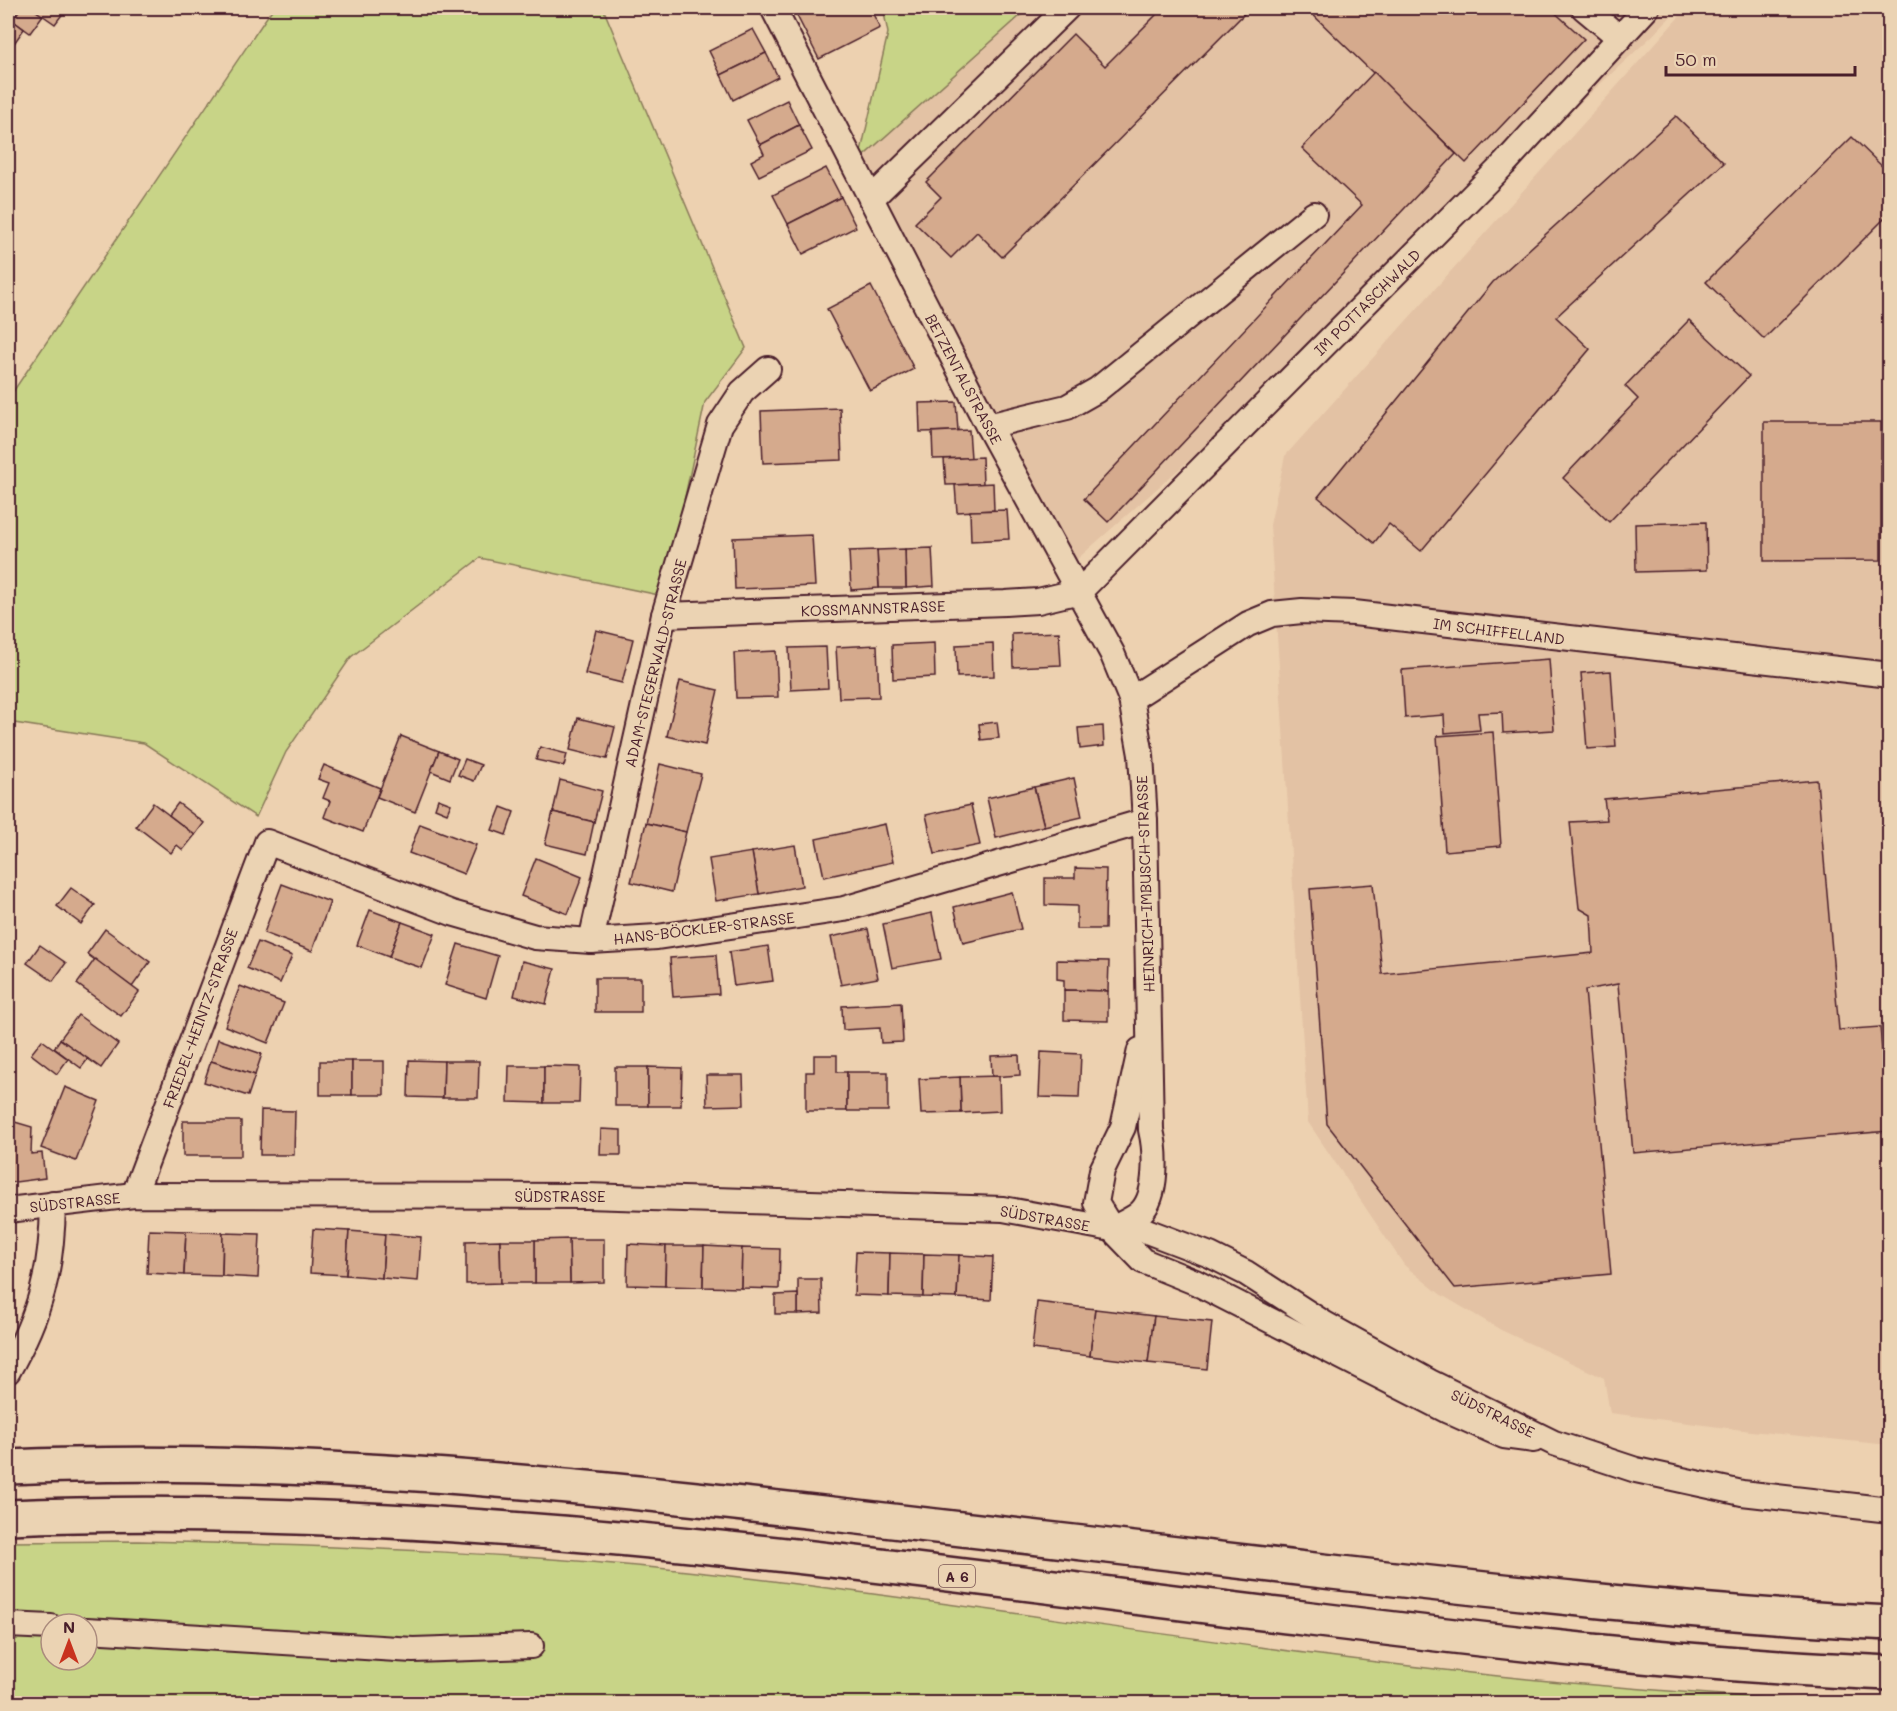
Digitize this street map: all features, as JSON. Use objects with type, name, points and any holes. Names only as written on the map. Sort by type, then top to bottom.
[{"type":"highway","points":[[21,1466],[233,1466],[371,1471],[527,1482],[706,1499],[1473,1588],[1776,1618],[1890,1623]]},
{"type":"highway","name":"A 6","points":[[14,1517],[210,1515],[487,1526],[752,1551],[1624,1656],[1784,1669],[1890,1673]]},
{"type":"street","name":"BETZENTALSTRASSE","points":[[773,8],[988,426],[1112,652],[1131,699],[1141,755]]},
{"type":"street","points":[[871,199],[1067,8]]},
{"type":"street","points":[[1584,8],[1620,38]]},
{"type":"street","name":"IM POTTASCHWALD","points":[[1080,591],[1504,164],[1647,8]]},
{"type":"street","points":[[988,426],[1067,407],[1096,390],[1314,214]]},
{"type":"street","name":"ADAM-STEGERWALD-STRASSE","points":[[591,941],[664,615],[720,425],[742,393],[768,369]]},
{"type":"street","name":"KOSSMANNSTRASSE","points":[[664,615],[1005,603],[1038,601],[1080,591]]},
{"type":"street","name":"IM SCHIFFELLAND","points":[[1131,699],[1248,624],[1272,614],[1302,611],[1354,613],[1890,675]]},
{"type":"street","name":"HEINRICH-IMBUSCH-STRASSE","points":[[1141,755],[1145,821],[1151,1130],[1156,1152],[1152,1186],[1142,1211],[1112,1229],[1096,1203],[1102,1170],[1123,1126],[1148,1012]]},
{"type":"street","name":"HANS-BÖCKLER-STRASSE","points":[[267,842],[452,913],[535,936],[591,941],[657,936],[844,909],[1145,821]]},
{"type":"street","name":"FRIEDEL-HEINTZ-STRASSE","points":[[134,1195],[267,842]]},
{"type":"street","name":"SÜDSTRASSE","points":[[8,1210],[134,1195],[574,1196],[1003,1209],[1112,1229],[1143,1261],[1195,1282],[1448,1411],[1504,1436],[1554,1443],[1636,1470],[1742,1493],[1890,1510]]},
{"type":"street","points":[[8,1371],[20,1350],[45,1289],[53,1204]]},
{"type":"street","points":[[8,1625],[39,1626]]},
{"type":"street","points":[[99,1630],[413,1650],[531,1646]]},
{"type":"shaded area","points":[[1029,8],[1679,8],[1652,36],[1308,355],[1075,561],[859,160]]},
{"type":"shaded area","points":[[1687,8],[1889,8],[1889,1445],[1751,1431],[1610,1413],[1604,1378],[1501,1330],[1440,1294],[1404,1265],[1308,1122],[1270,525],[1285,456]]},
{"type":"green space","points":[[273,8],[603,8],[746,348],[705,402],[664,596],[480,558],[351,657],[286,752],[256,817],[144,743],[8,722],[8,399]]},
{"type":"green space","points":[[883,8],[1029,8],[859,160],[888,33]]},
{"type":"green space","points":[[138,1541],[289,1545],[515,1556],[665,1569],[836,1589],[1220,1642],[1508,1677],[1843,1703],[8,1703],[8,1542]]},
{"type":"building","points":[[21,8],[32,8],[43,15],[30,33],[12,20]]},
{"type":"building","points":[[32,8],[67,8],[55,24]]},
{"type":"building","points":[[793,8],[870,8],[880,28],[819,59]]},
{"type":"building","points":[[1148,8],[1237,8],[1244,14],[1002,257],[977,232],[951,258],[915,223],[941,197],[926,182],[1073,34],[1105,66],[1156,15]]},
{"type":"building","points":[[1306,8],[1550,8],[1584,39],[1466,163]]},
{"type":"building","points":[[8,17],[24,29],[8,52]]},
{"type":"building","points":[[753,29],[766,53],[721,75],[709,51]]},
{"type":"building","points":[[766,53],[778,77],[733,100],[721,75]]},
{"type":"building","points":[[1374,72],[1456,154],[1108,522],[1084,499],[1362,205],[1302,148]]},
{"type":"building","points":[[787,100],[799,125],[760,145],[747,120]]},
{"type":"building","points":[[1676,116],[1724,163],[1556,317],[1590,349],[1421,551],[1389,524],[1374,543],[1318,497],[1493,282]]},
{"type":"building","points":[[799,125],[812,150],[759,176],[751,161],[764,154],[760,145]]},
{"type":"building","points":[[1852,137],[1890,174],[1890,213],[1764,339],[1706,282]]},
{"type":"building","points":[[826,168],[841,197],[788,224],[773,195]]},
{"type":"building","points":[[841,197],[856,227],[803,254],[788,224]]},
{"type":"building","points":[[871,286],[914,369],[870,391],[827,309]]},
{"type":"building","points":[[1689,320],[1749,376],[1609,522],[1563,478],[1638,399],[1625,386]]},
{"type":"building","points":[[956,402],[958,431],[920,432],[919,403]]},
{"type":"building","points":[[840,408],[842,460],[763,463],[761,411]]},
{"type":"building","points":[[1764,422],[1881,422],[1881,560],[1764,561]]},
{"type":"building","points":[[969,430],[971,458],[933,459],[932,432]]},
{"type":"building","points":[[982,457],[983,484],[946,485],[944,459]]},
{"type":"building","points":[[993,483],[994,510],[957,512],[955,485]]},
{"type":"building","points":[[1007,510],[1009,539],[971,541],[970,511]]},
{"type":"building","points":[[1706,522],[1707,570],[1636,572],[1635,524]]},
{"type":"building","points":[[812,535],[815,586],[735,589],[733,538]]},
{"type":"building","points":[[932,548],[934,586],[906,588],[905,549]]},
{"type":"building","points":[[905,549],[906,588],[879,588],[877,550]]},
{"type":"building","points":[[877,550],[879,588],[851,590],[849,551]]},
{"type":"building","points":[[596,630],[633,639],[622,683],[585,674]]},
{"type":"building","points":[[1059,632],[1061,665],[1013,667],[1012,634]]},
{"type":"building","points":[[934,643],[935,677],[893,679],[892,645]]},
{"type":"building","points":[[993,643],[994,676],[957,677],[956,645]]},
{"type":"building","points":[[877,645],[879,697],[839,698],[836,647]]},
{"type":"building","points":[[826,647],[828,688],[791,690],[789,648]]},
{"type":"building","points":[[776,651],[778,697],[736,698],[734,653]]},
{"type":"building","points":[[1549,659],[1554,730],[1503,733],[1502,712],[1478,713],[1480,730],[1445,733],[1444,715],[1405,718],[1402,670]]},
{"type":"building","points":[[1611,671],[1616,747],[1587,749],[1581,673]]},
{"type":"building","points":[[680,681],[718,690],[705,745],[667,736]]},
{"type":"building","points":[[578,718],[615,727],[607,759],[570,750]]},
{"type":"building","points":[[997,722],[999,738],[981,740],[979,724]]},
{"type":"building","points":[[1103,726],[1104,746],[1080,749],[1078,728]]},
{"type":"building","points":[[1493,732],[1501,846],[1445,851],[1437,736]]},
{"type":"building","points":[[401,736],[439,751],[415,812],[377,797]]},
{"type":"building","points":[[540,747],[567,754],[564,766],[536,760]]},
{"type":"building","points":[[439,751],[458,759],[450,779],[431,771]]},
{"type":"building","points":[[465,759],[481,765],[474,781],[458,775]]},
{"type":"building","points":[[660,764],[701,774],[686,832],[646,823]]},
{"type":"building","points":[[324,765],[380,788],[363,832],[324,817],[330,801],[323,798],[329,783],[318,779]]},
{"type":"building","points":[[1074,778],[1082,817],[1044,826],[1034,787]]},
{"type":"building","points":[[560,780],[602,791],[594,822],[553,812]]},
{"type":"building","points":[[1817,780],[1839,1030],[1880,1027],[1889,1131],[1633,1153],[1618,984],[1585,990],[1611,1274],[1455,1288],[1327,1124],[1310,889],[1373,884],[1382,974],[1593,953],[1591,915],[1579,908],[1570,822],[1607,820],[1604,799]]},
{"type":"building","points":[[1034,787],[1044,826],[996,838],[987,798]]},
{"type":"building","points":[[438,799],[451,804],[447,813],[435,808]]},
{"type":"building","points":[[153,803],[195,835],[183,850],[177,845],[171,853],[136,826]]},
{"type":"building","points":[[178,803],[204,823],[195,835],[169,815]]},
{"type":"building","points":[[971,805],[980,845],[935,854],[926,815]]},
{"type":"building","points":[[501,807],[514,812],[506,835],[492,830]]},
{"type":"building","points":[[553,812],[594,822],[587,854],[545,844]]},
{"type":"building","points":[[646,823],[686,832],[672,892],[631,882]]},
{"type":"building","points":[[420,824],[476,845],[464,874],[409,853]]},
{"type":"building","points":[[885,824],[893,862],[824,877],[816,839]]},
{"type":"building","points":[[795,845],[802,886],[759,894],[752,852]]},
{"type":"building","points":[[752,852],[759,894],[716,901],[709,859]]},
{"type":"building","points":[[536,858],[582,877],[568,914],[521,896]]},
{"type":"building","points":[[1075,868],[1106,869],[1105,929],[1077,929],[1077,906],[1045,905],[1045,878],[1075,878]]},
{"type":"building","points":[[282,884],[330,902],[312,951],[264,933]]},
{"type":"building","points":[[71,888],[95,905],[81,924],[57,906]]},
{"type":"building","points":[[1012,892],[1021,929],[963,943],[954,907]]},
{"type":"building","points":[[370,910],[402,922],[389,957],[357,945]]},
{"type":"building","points":[[932,913],[941,959],[892,968],[883,924]]},
{"type":"building","points":[[402,922],[435,934],[422,968],[389,957]]},
{"type":"building","points":[[105,929],[150,962],[132,987],[87,954]]},
{"type":"building","points":[[868,929],[878,978],[841,985],[831,937]]},
{"type":"building","points":[[258,942],[292,956],[280,983],[247,968]]},
{"type":"building","points":[[458,944],[498,956],[486,998],[445,985]]},
{"type":"building","points":[[40,945],[66,963],[53,981],[27,963]]},
{"type":"building","points":[[768,946],[773,981],[734,986],[729,952]]},
{"type":"building","points":[[716,955],[719,994],[673,997],[670,958]]},
{"type":"building","points":[[95,959],[139,992],[121,1016],[77,984]]},
{"type":"building","points":[[1057,960],[1109,961],[1108,991],[1064,990],[1064,980],[1057,979]]},
{"type":"building","points":[[522,961],[555,969],[546,1004],[514,996]]},
{"type":"building","points":[[595,978],[641,978],[641,1012],[595,1012]]},
{"type":"building","points":[[240,986],[284,1003],[268,1043],[225,1026]]},
{"type":"building","points":[[1064,990],[1108,991],[1108,1021],[1064,1020]]},
{"type":"building","points":[[901,1003],[903,1042],[881,1043],[880,1028],[843,1030],[842,1006]]},
{"type":"building","points":[[78,1015],[118,1044],[101,1068],[60,1039]]},
{"type":"building","points":[[60,1039],[88,1059],[81,1068],[54,1048]]},
{"type":"building","points":[[218,1039],[262,1054],[255,1075],[211,1061]]},
{"type":"building","points":[[42,1040],[68,1059],[57,1074],[31,1054]]},
{"type":"building","points":[[1041,1052],[1081,1054],[1079,1098],[1039,1097]]},
{"type":"building","points":[[814,1055],[837,1055],[837,1072],[847,1072],[847,1111],[806,1111],[806,1072],[814,1072]]},
{"type":"building","points":[[1019,1055],[1020,1075],[992,1077],[991,1056]]},
{"type":"building","points":[[409,1060],[444,1061],[443,1098],[408,1097]]},
{"type":"building","points":[[211,1061],[255,1075],[248,1096],[204,1082]]},
{"type":"building","points":[[320,1061],[352,1061],[352,1095],[320,1095]]},
{"type":"building","points":[[352,1061],[384,1061],[384,1095],[352,1095]]},
{"type":"building","points":[[444,1061],[479,1061],[478,1098],[443,1098]]},
{"type":"building","points":[[509,1066],[544,1066],[544,1103],[508,1102]]},
{"type":"building","points":[[544,1066],[580,1067],[579,1103],[544,1103]]},
{"type":"building","points":[[615,1067],[648,1067],[648,1106],[615,1106]]},
{"type":"building","points":[[648,1067],[682,1068],[681,1106],[648,1106]]},
{"type":"building","points":[[847,1072],[888,1072],[888,1111],[847,1111]]},
{"type":"building","points":[[706,1075],[743,1075],[744,1105],[707,1106]]},
{"type":"building","points":[[999,1076],[1000,1111],[961,1113],[960,1077]]},
{"type":"building","points":[[960,1077],[961,1113],[921,1114],[919,1079]]},
{"type":"building","points":[[65,1087],[99,1101],[76,1161],[41,1148]]},
{"type":"building","points":[[261,1110],[295,1111],[294,1155],[260,1155]]},
{"type":"building","points":[[8,1120],[32,1127],[31,1154],[42,1153],[45,1178],[8,1183]]},
{"type":"building","points":[[183,1121],[241,1121],[241,1156],[183,1156]]},
{"type":"building","points":[[601,1129],[621,1130],[621,1155],[600,1155]]},
{"type":"building","points":[[313,1229],[349,1231],[346,1275],[310,1273]]},
{"type":"building","points":[[149,1230],[186,1231],[184,1275],[147,1273]]},
{"type":"building","points":[[186,1231],[223,1233],[222,1276],[184,1275]]},
{"type":"building","points":[[349,1231],[385,1234],[382,1278],[346,1275]]},
{"type":"building","points":[[223,1233],[260,1234],[258,1278],[222,1276]]},
{"type":"building","points":[[385,1234],[421,1237],[418,1281],[382,1278]]},
{"type":"building","points":[[569,1239],[604,1239],[604,1282],[570,1283]]},
{"type":"building","points":[[569,1239],[570,1283],[535,1283],[535,1240]]},
{"type":"building","points":[[500,1240],[501,1283],[466,1284],[466,1241]]},
{"type":"building","points":[[500,1240],[535,1240],[535,1283],[501,1283]]},
{"type":"building","points":[[628,1244],[666,1246],[665,1286],[627,1285]]},
{"type":"building","points":[[666,1246],[704,1246],[703,1287],[665,1286]]},
{"type":"building","points":[[704,1246],[742,1248],[741,1288],[703,1287]]},
{"type":"building","points":[[742,1248],[780,1249],[779,1289],[741,1288]]},
{"type":"building","points":[[856,1252],[890,1253],[889,1296],[854,1295]]},
{"type":"building","points":[[890,1253],[924,1254],[923,1297],[889,1296]]},
{"type":"building","points":[[924,1254],[959,1255],[957,1298],[923,1297]]},
{"type":"building","points":[[959,1255],[993,1257],[991,1300],[957,1298]]},
{"type":"building","points":[[798,1279],[821,1279],[822,1313],[798,1314]]},
{"type":"building","points":[[798,1294],[798,1314],[775,1314],[775,1295]]},
{"type":"building","points":[[1037,1302],[1095,1309],[1090,1356],[1032,1349]]},
{"type":"building","points":[[1095,1309],[1154,1316],[1148,1363],[1090,1356]]},
{"type":"building","points":[[1154,1316],[1212,1322],[1207,1369],[1148,1363]]}]
